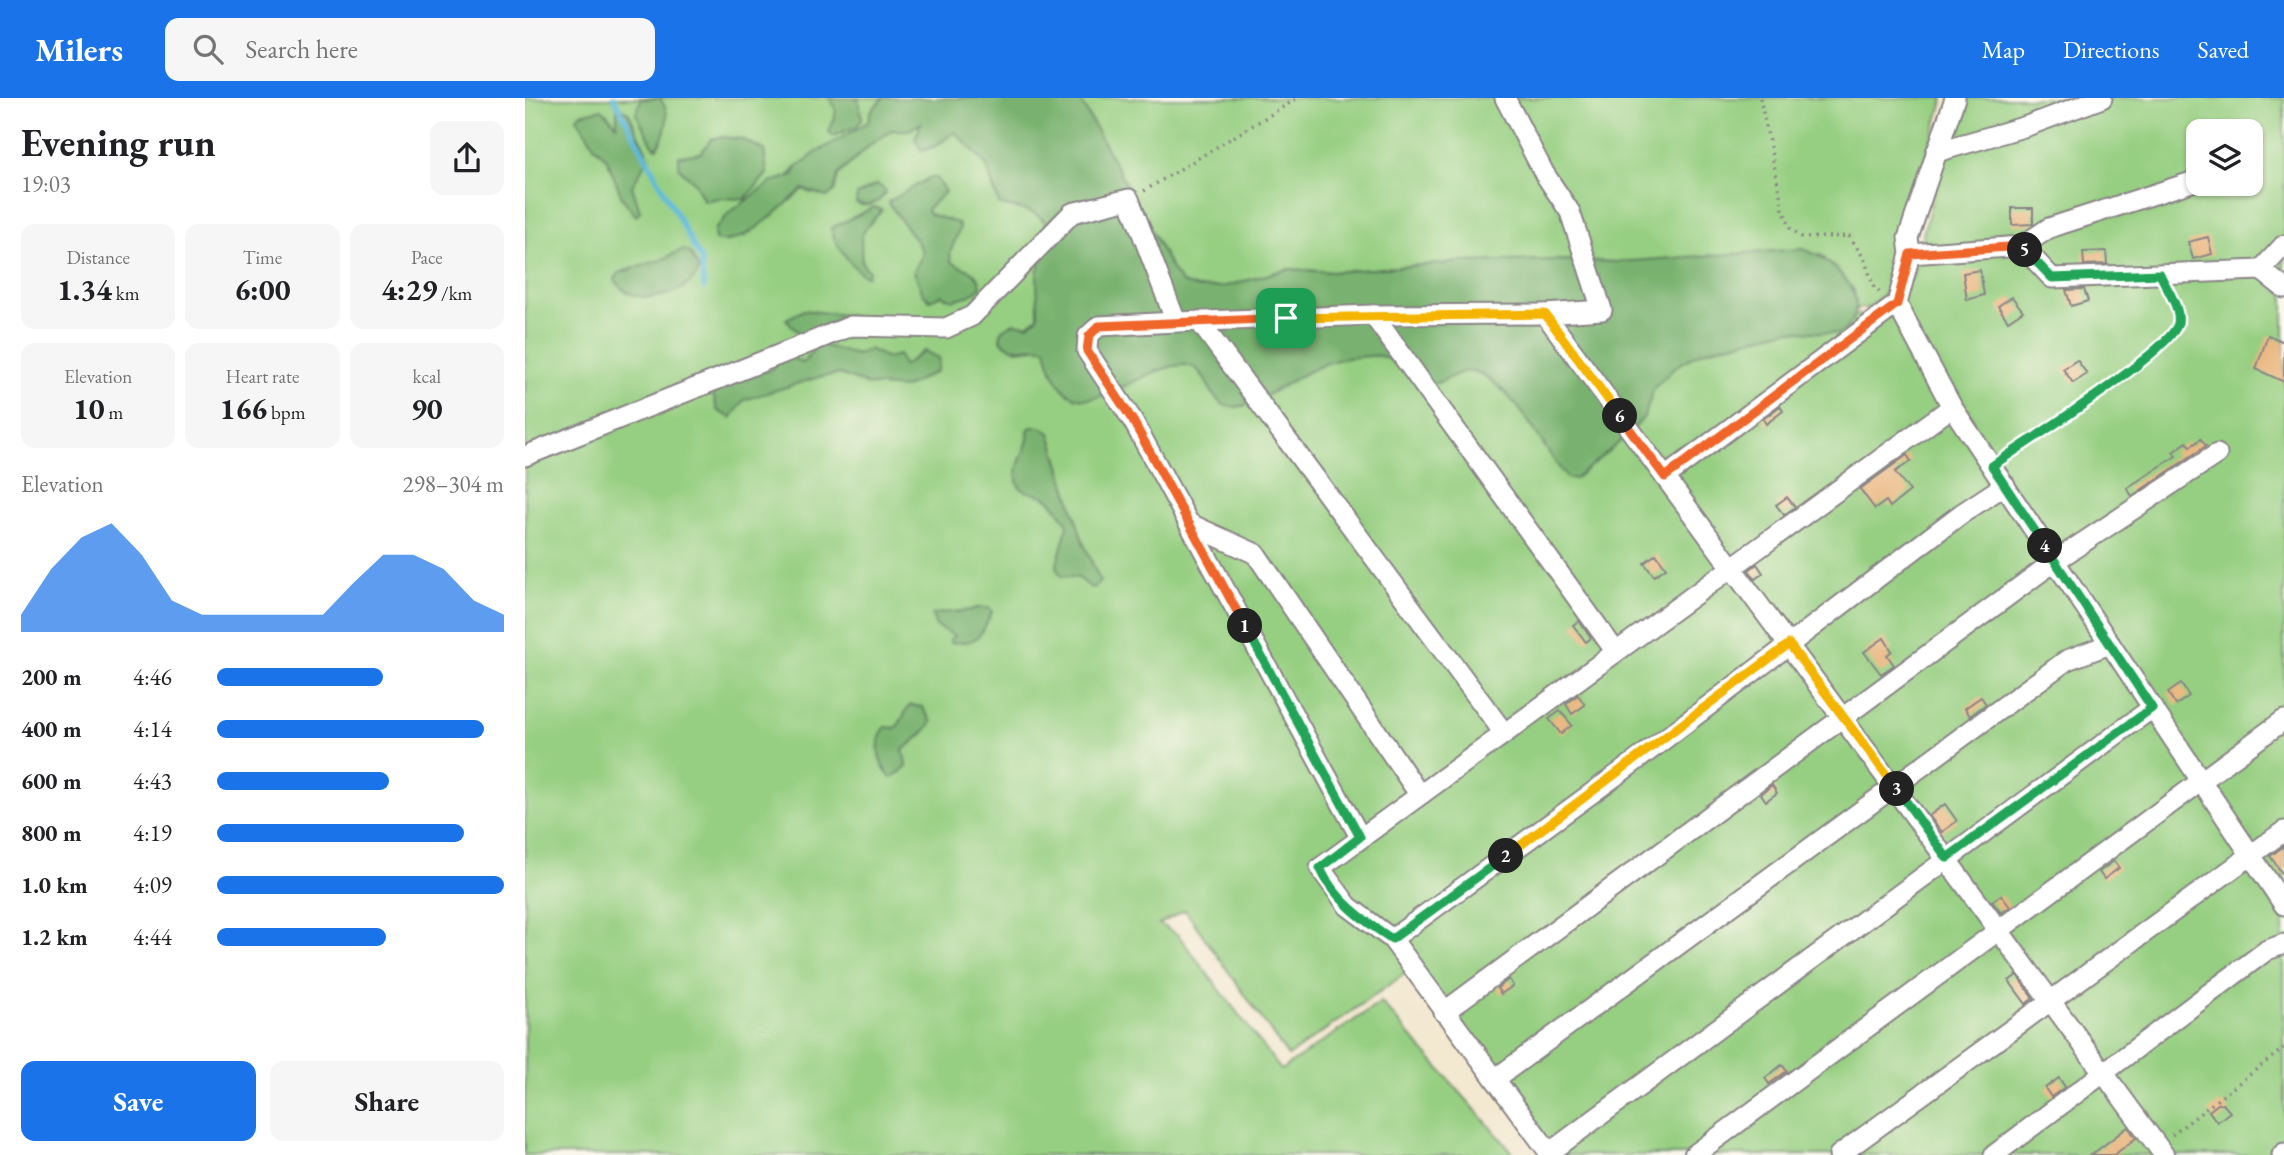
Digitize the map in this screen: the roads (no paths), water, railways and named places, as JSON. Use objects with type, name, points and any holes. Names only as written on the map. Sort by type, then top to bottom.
[{"type":"street","points":[[1360,837],[1133,421],[1087,351],[1089,336],[1099,326],[1176,322],[1373,315],[1545,314],[1602,310],[1570,212],[1544,173],[1505,98]]},
{"type":"street","points":[[1665,477],[1897,304],[1910,254],[1908,237],[1955,98]]},
{"type":"street","points":[[1936,152],[2027,126],[2102,98]]},
{"type":"street","points":[[1910,254],[2022,246],[2049,228],[2186,184]]},
{"type":"street","points":[[525,456],[851,326],[946,328],[972,316],[1072,213],[1129,199],[1176,322]]},
{"type":"street","points":[[2261,270],[2284,245]]},
{"type":"street","points":[[2022,246],[2052,278],[2261,270],[2284,288]]},
{"type":"street","points":[[1897,304],[1952,407],[2284,905]]},
{"type":"street","points":[[1545,314],[2161,1151]]},
{"type":"street","points":[[1373,315],[1616,652]]},
{"type":"street","points":[[1199,321],[1504,733]]},
{"type":"street","points":[[1952,407],[1320,868],[1348,906],[1392,939],[1550,1154],[2152,708]]},
{"type":"street","points":[[1444,1012],[2055,561],[2217,454]]},
{"type":"street","points":[[1392,939],[1961,514],[2005,485]]},
{"type":"street","points":[[1190,524],[1256,554],[1419,794]]},
{"type":"street","points":[[1495,1079],[1896,788],[2067,660],[2110,644]]},
{"type":"street","points":[[1694,1155],[2284,720]]},
{"type":"street","points":[[1839,1155],[2284,831]]},
{"type":"street","points":[[1994,1155],[2267,950],[2284,943]]},
{"type":"waterway","points":[[614,98],[701,260],[704,288]]}]
